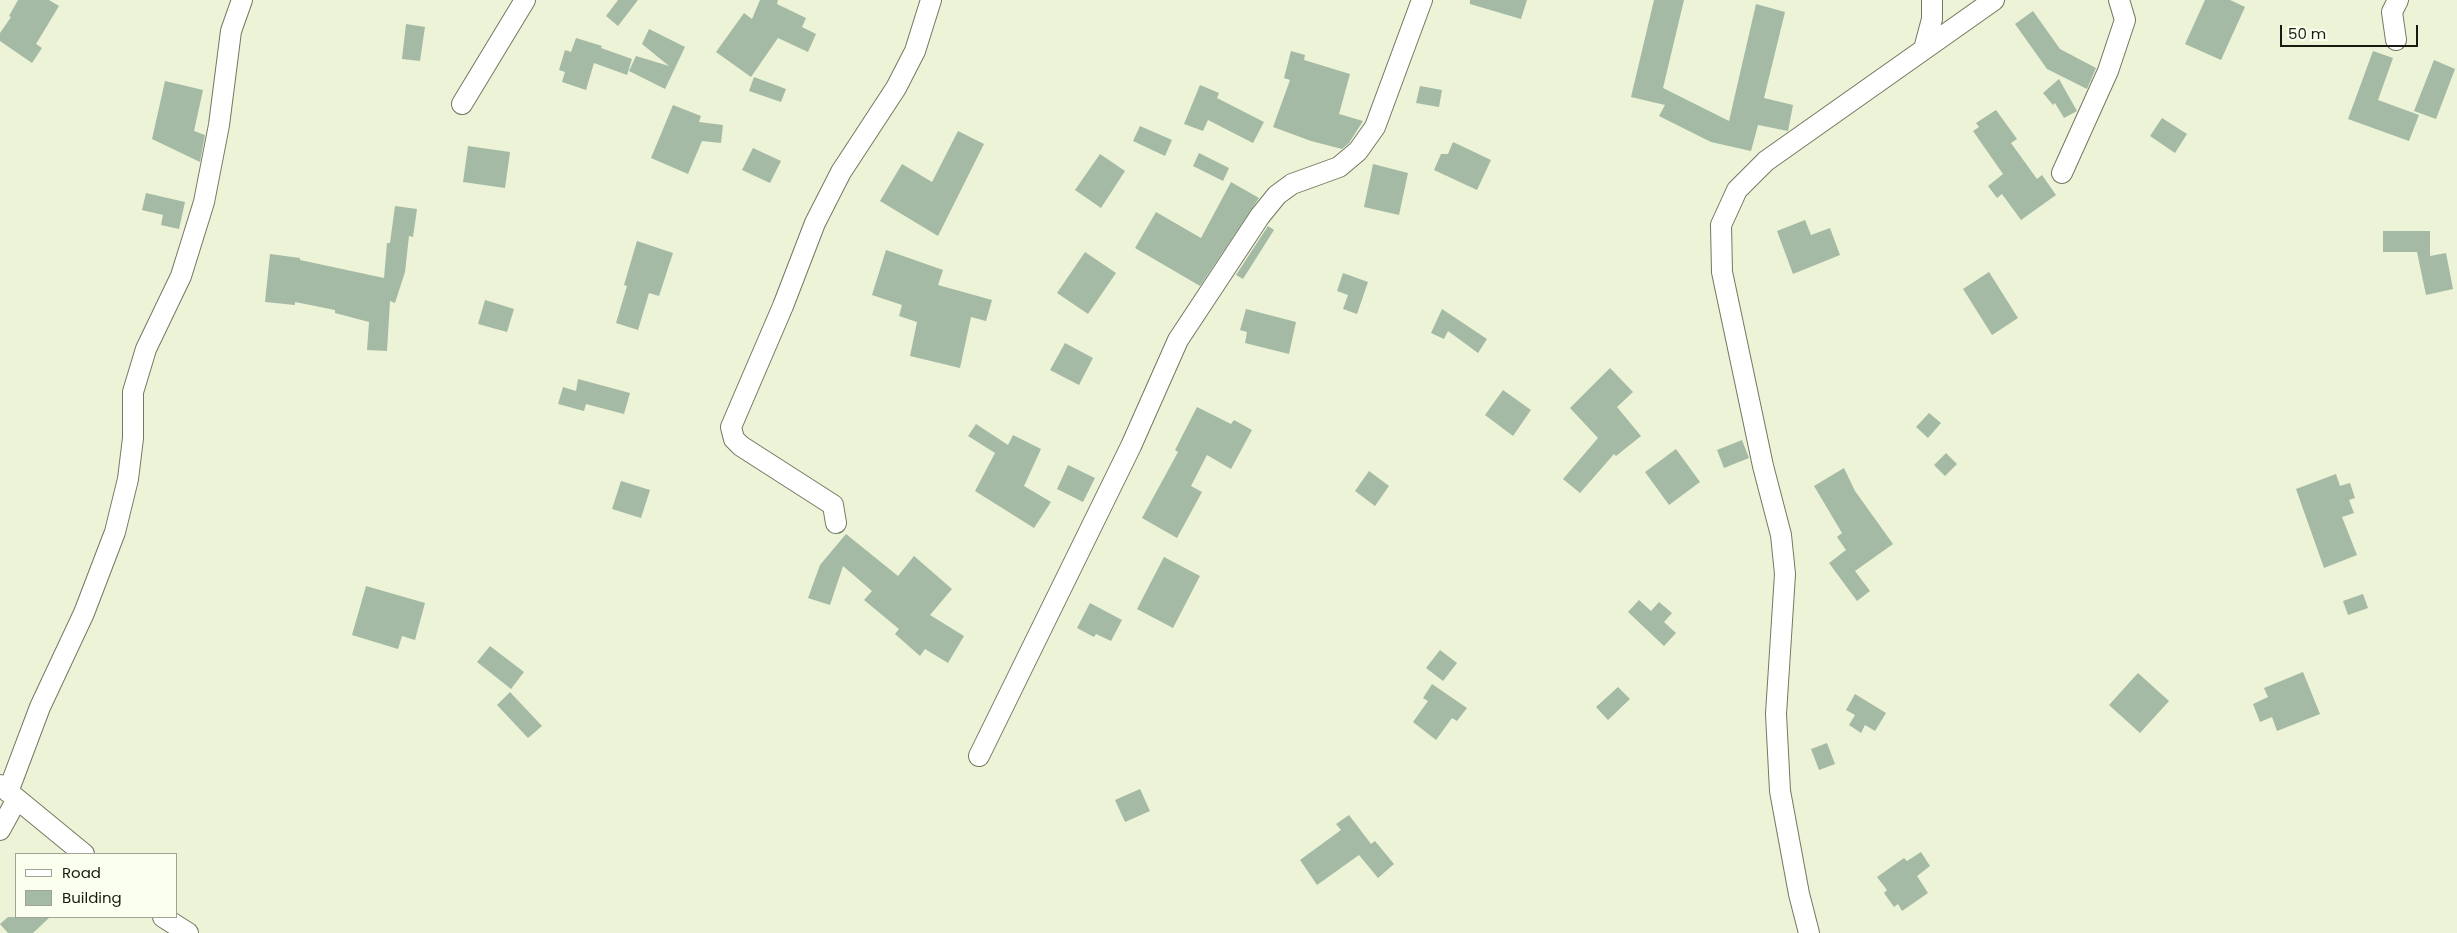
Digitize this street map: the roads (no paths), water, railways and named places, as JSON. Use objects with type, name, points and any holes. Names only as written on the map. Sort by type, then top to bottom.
[{"type":"street","points":[[0,830],[8,792],[40,707],[84,613],[115,532],[129,471],[133,438],[135,385],[146,349],[181,276],[204,202],[219,125],[231,31],[242,0]]},
{"type":"street","points":[[462,104],[525,0]]},
{"type":"street","points":[[836,522],[833,505],[741,446],[734,439],[731,427],[815,223],[840,172],[896,88],[915,51],[931,0]]},
{"type":"street","points":[[979,756],[1131,446],[1178,340],[1260,216],[1277,195],[1292,184],[1339,168],[1358,152],[1375,128],[1422,0]]},
{"type":"street","points":[[1924,49],[1932,19],[1932,0]]},
{"type":"street","points":[[1809,933],[1799,894],[1780,791],[1776,714],[1785,574],[1781,535],[1763,466],[1722,272],[1721,225],[1737,190],[1766,161],[1994,0]]},
{"type":"street","points":[[2062,173],[2108,71],[2125,20],[2119,0]]},
{"type":"street","points":[[2396,40],[2392,12],[2398,0]]},
{"type":"street","points":[[8,792],[83,853]]},
{"type":"street","points":[[165,918],[188,933]]}]
